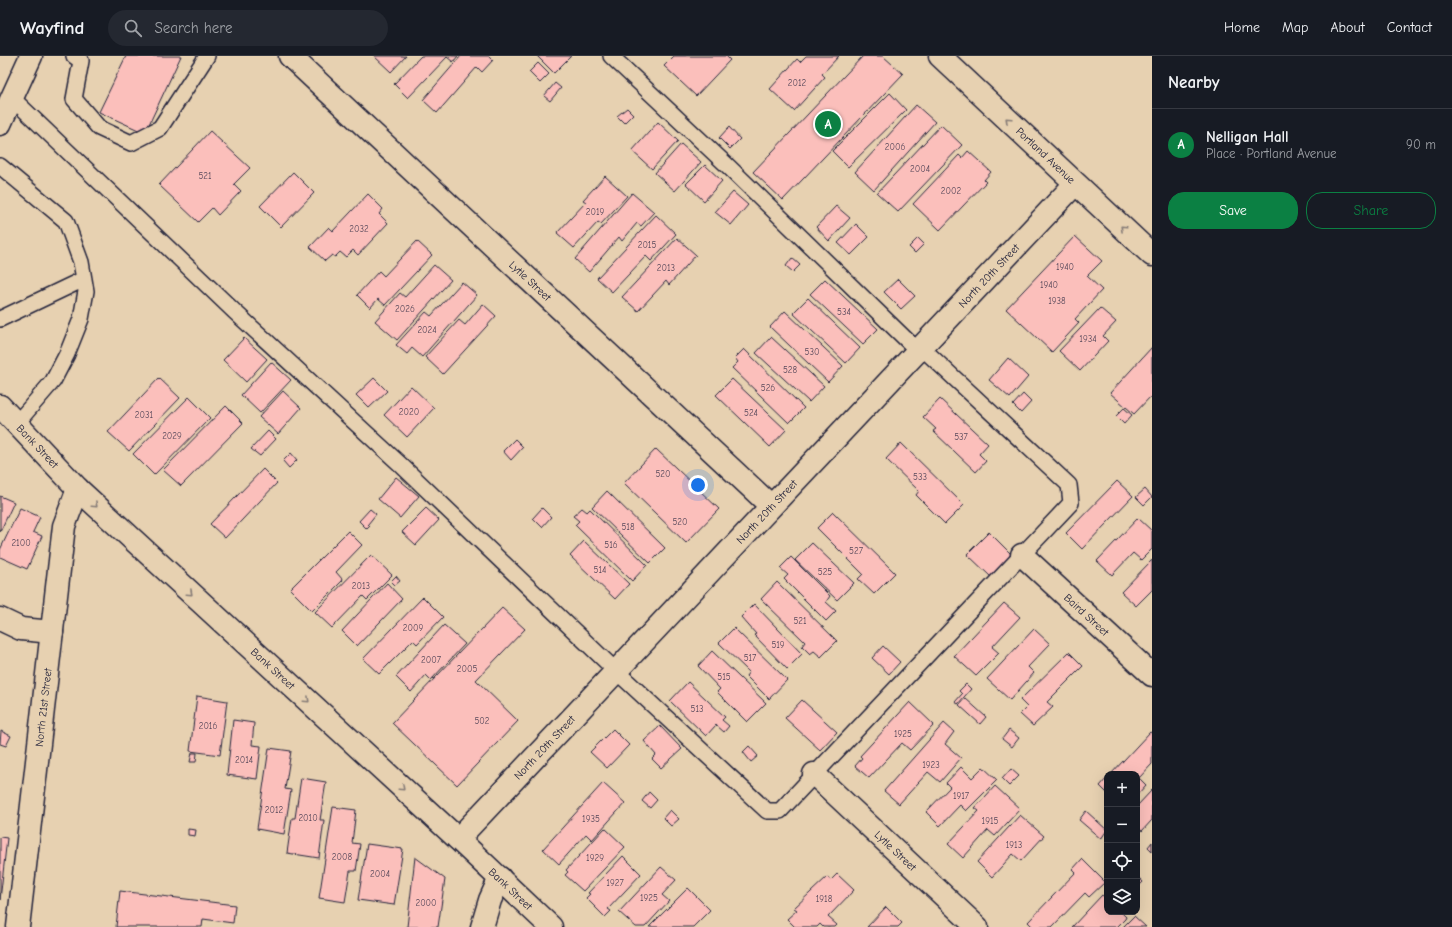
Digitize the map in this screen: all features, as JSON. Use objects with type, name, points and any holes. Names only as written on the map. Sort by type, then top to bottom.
[{"type":"street","points":[[0,124],[31,56]]},
{"type":"street","name":"Lytle Street","points":[[290,56],[771,506]]},
{"type":"street","name":"Portland Avenue","points":[[940,56],[1152,255]]},
{"type":"street","name":"North 20th Street","points":[[458,839],[1076,184]]},
{"type":"street","name":"Bank Street","points":[[0,406],[78,489],[458,839],[551,927]]},
{"type":"street","name":"North 21st Street","points":[[18,927],[64,526],[78,489]]},
{"type":"street","name":"Baird Street","points":[[1022,555],[1152,675]]},
{"type":"street","points":[[0,619],[21,628],[52,632]]},
{"type":"street","name":"Lytle Street","points":[[814,774],[977,927]]},
{"type":"street","points":[[482,927],[490,900],[500,878]]},
{"type":"lane","points":[[74,56],[81,61],[74,99],[99,128],[131,143],[160,128],[207,56]]},
{"type":"lane","points":[[12,98],[224,301],[401,465],[616,671],[767,811],[780,811],[1071,503],[1068,485],[920,349],[611,56]]},
{"type":"lane","points":[[0,166],[66,221],[81,262],[86,290],[81,319],[67,354],[53,381],[16,424]]},
{"type":"lane","points":[[0,319],[84,279]]},
{"type":"building","points":[[126,56],[181,56],[145,133],[99,112]]},
{"type":"building","points":[[374,56],[406,56],[391,72]]},
{"type":"building","points":[[421,56],[458,56],[453,62],[447,57],[408,98],[394,84]]},
{"type":"building","points":[[461,56],[489,56],[493,60],[482,72],[477,67],[437,113],[423,100]]},
{"type":"building","points":[[537,56],[571,56],[554,73]]},
{"type":"building","points":[[674,56],[726,56],[730,60],[696,96],[664,66]]},
{"type":"building","points":[[806,56],[839,56],[822,74],[825,77],[794,111],[770,89],[797,59],[800,62]]},
{"type":"building","points":[[863,56],[883,56],[903,74],[783,200],[753,172]]},
{"type":"building","points":[[538,63],[549,74],[540,83],[529,72]]},
{"type":"building","points":[[555,83],[561,88],[550,101],[544,96]]},
{"type":"building","points":[[890,93],[906,110],[848,167],[832,151]]},
{"type":"building","points":[[916,105],[935,122],[874,190],[855,172]]},
{"type":"building","points":[[627,108],[633,114],[624,123],[617,116]]},
{"type":"building","points":[[658,122],[678,141],[652,169],[632,151]]},
{"type":"building","points":[[941,125],[962,145],[898,212],[877,193]]},
{"type":"building","points":[[729,127],[740,139],[730,149],[719,138]]},
{"type":"building","points":[[210,131],[250,168],[234,184],[241,191],[218,215],[212,208],[198,222],[159,185]]},
{"type":"building","points":[[681,144],[701,162],[675,191],[655,173]]},
{"type":"building","points":[[968,151],[991,172],[984,180],[986,182],[940,230],[913,204],[959,155],[962,158]]},
{"type":"building","points":[[705,165],[722,181],[704,201],[686,184]]},
{"type":"building","points":[[293,172],[314,193],[281,227],[260,206]]},
{"type":"building","points":[[605,176],[627,196],[601,224],[598,222],[574,248],[557,233],[586,202],[583,200]]},
{"type":"building","points":[[733,192],[748,205],[731,225],[715,212]]},
{"type":"building","points":[[632,193],[654,212],[641,226],[637,223],[622,241],[619,237],[589,272],[575,259]]},
{"type":"building","points":[[368,194],[383,209],[379,214],[388,223],[358,255],[353,250],[346,257],[340,252],[335,257],[332,255],[325,261],[310,247],[329,227],[333,231]]},
{"type":"building","points":[[836,206],[850,218],[829,241],[816,227]]},
{"type":"building","points":[[656,215],[676,234],[651,261],[646,256],[612,292],[597,278]]},
{"type":"building","points":[[856,224],[869,237],[851,255],[838,243]]},
{"type":"building","points":[[1075,236],[1102,261],[1087,276],[1102,290],[1075,319],[1079,323],[1052,352],[1006,309]]},
{"type":"building","points":[[677,238],[696,255],[669,285],[666,281],[638,311],[622,297]]},
{"type":"building","points":[[918,238],[924,244],[915,253],[909,247]]},
{"type":"building","points":[[417,241],[432,255],[385,305],[378,299],[370,308],[357,295],[379,271],[384,276]]},
{"type":"building","points":[[792,258],[800,265],[793,272],[786,266]]},
{"type":"building","points":[[434,265],[451,280],[397,340],[375,321],[400,293],[405,297]]},
{"type":"building","points":[[825,279],[878,329],[863,344],[810,294]]},
{"type":"building","points":[[898,279],[915,296],[901,309],[884,292]]},
{"type":"building","points":[[462,282],[477,295],[422,357],[412,348],[407,354],[396,345],[426,312],[431,316]]},
{"type":"building","points":[[808,298],[860,348],[846,363],[793,313]]},
{"type":"building","points":[[483,304],[496,316],[443,374],[425,357],[459,320],[465,325]]},
{"type":"building","points":[[1100,308],[1116,322],[1103,336],[1108,341],[1080,371],[1059,351]]},
{"type":"building","points":[[785,311],[843,366],[828,382],[770,327]]},
{"type":"building","points":[[771,337],[824,386],[809,402],[756,353]]},
{"type":"building","points":[[244,338],[267,359],[246,382],[223,360]]},
{"type":"building","points":[[1152,347],[1152,395],[1134,414],[1110,393]]},
{"type":"building","points":[[744,349],[804,408],[789,423],[732,368],[738,362],[735,358]]},
{"type":"building","points":[[1008,358],[1028,377],[1010,398],[989,380]]},
{"type":"building","points":[[271,362],[291,380],[260,413],[241,395]]},
{"type":"building","points":[[159,378],[180,398],[129,451],[108,432]]},
{"type":"building","points":[[374,378],[387,391],[369,408],[356,395]]},
{"type":"building","points":[[732,379],[786,430],[770,447],[716,395]]},
{"type":"building","points":[[411,386],[434,408],[407,437],[384,415]]},
{"type":"building","points":[[283,391],[301,408],[278,434],[259,417]]},
{"type":"building","points":[[1023,394],[1031,402],[1021,413],[1013,405]]},
{"type":"building","points":[[189,397],[210,418],[154,475],[133,454]]},
{"type":"building","points":[[940,399],[988,444],[979,454],[986,461],[976,472],[933,431],[936,429],[923,417]]},
{"type":"building","points":[[226,406],[243,423],[181,486],[163,470]]},
{"type":"building","points":[[1124,408],[1132,415],[1124,424],[1116,416]]},
{"type":"building","points":[[268,431],[276,439],[260,456],[251,449]]},
{"type":"building","points":[[515,439],[523,447],[511,460],[503,451]]},
{"type":"building","points":[[901,443],[964,505],[945,524],[916,495],[919,491],[886,459]]},
{"type":"building","points":[[656,449],[719,509],[686,543],[624,483]]},
{"type":"building","points":[[291,453],[297,460],[289,468],[283,461]]},
{"type":"building","points":[[263,469],[277,483],[225,538],[210,524]]},
{"type":"building","points":[[396,477],[419,496],[400,518],[378,499]]},
{"type":"building","points":[[1117,481],[1133,496],[1082,549],[1066,533]]},
{"type":"building","points":[[1145,489],[1152,497],[1144,505],[1136,497]]},
{"type":"building","points":[[607,491],[665,548],[650,563],[592,507]]},
{"type":"building","points":[[0,496],[14,502],[0,532]]},
{"type":"building","points":[[20,508],[40,517],[33,532],[42,536],[27,569],[0,557],[0,550]]},
{"type":"building","points":[[426,508],[439,520],[416,545],[402,532]]},
{"type":"building","points":[[542,508],[551,517],[542,527],[533,518]]},
{"type":"building","points":[[582,508],[587,512],[590,509],[647,565],[632,581],[575,525],[579,521],[573,516]]},
{"type":"building","points":[[370,509],[376,514],[368,524],[370,526],[367,529],[359,521]]},
{"type":"building","points":[[833,512],[895,573],[874,594],[858,579],[863,574],[817,528]]},
{"type":"building","points":[[1138,518],[1152,531],[1152,549],[1141,560],[1133,553],[1112,575],[1097,561]]},
{"type":"building","points":[[348,531],[362,545],[336,572],[343,580],[312,611],[290,589]]},
{"type":"building","points":[[989,532],[1012,555],[991,577],[967,554]]},
{"type":"building","points":[[584,541],[629,584],[615,599],[570,556]]},
{"type":"building","points":[[812,543],[854,583],[837,600],[795,560]]},
{"type":"building","points":[[371,555],[392,575],[367,600],[363,596],[332,628],[315,612]]},
{"type":"building","points":[[791,557],[830,596],[826,602],[836,611],[826,621],[784,579],[788,575],[780,568]]},
{"type":"building","points":[[1152,560],[1152,590],[1136,606],[1121,592]]},
{"type":"building","points":[[396,576],[400,581],[395,585],[391,581]]},
{"type":"building","points":[[777,582],[837,641],[821,657],[814,651],[810,654],[802,646],[805,642],[761,599]]},
{"type":"building","points":[[387,583],[402,599],[357,646],[342,631]]},
{"type":"building","points":[[423,597],[443,617],[417,644],[413,640],[379,674],[363,659]]},
{"type":"building","points":[[1004,603],[1020,617],[992,647],[999,653],[976,676],[954,656]]},
{"type":"building","points":[[754,604],[802,654],[787,669],[754,635],[756,634],[741,617]]},
{"type":"building","points":[[502,608],[525,629],[476,680],[518,721],[457,785],[392,723]]},
{"type":"building","points":[[444,625],[465,644],[431,680],[426,675],[411,692],[396,677]]},
{"type":"building","points":[[734,628],[787,680],[769,699],[746,676],[749,672],[719,643]]},
{"type":"building","points":[[1034,629],[1050,644],[1028,667],[1034,673],[1010,700],[987,679]]},
{"type":"building","points":[[883,646],[900,662],[889,674],[872,658]]},
{"type":"building","points":[[712,651],[766,703],[747,722],[717,692],[720,689],[698,666]]},
{"type":"building","points":[[1069,652],[1083,666],[1047,702],[1053,707],[1033,726],[1020,714],[1027,707],[1020,700]]},
{"type":"building","points":[[688,682],[725,717],[722,720],[729,726],[724,732],[716,725],[706,736],[670,701]]},
{"type":"building","points":[[966,684],[971,689],[958,704],[955,702],[962,694],[959,691]]},
{"type":"building","points":[[197,696],[227,701],[220,755],[190,751]]},
{"type":"building","points":[[965,698],[986,717],[980,724],[959,705]]},
{"type":"building","points":[[802,700],[837,732],[820,750],[785,718]]},
{"type":"building","points":[[910,702],[934,725],[910,750],[902,743],[869,778],[855,766],[862,758],[860,756]]},
{"type":"building","points":[[233,720],[254,723],[252,745],[261,746],[257,779],[227,775]]},
{"type":"building","points":[[944,723],[954,732],[945,744],[961,758],[940,782],[928,772],[899,804],[884,791]]},
{"type":"building","points":[[660,726],[682,749],[661,768],[652,759],[656,755],[644,741]]},
{"type":"building","points":[[613,729],[629,745],[607,768],[590,752]]},
{"type":"building","points":[[1009,730],[1019,738],[1012,747],[1002,739]]},
{"type":"building","points":[[1,731],[11,736],[6,746],[0,744]]},
{"type":"building","points":[[1150,732],[1152,733],[1152,764],[1140,777],[1140,771],[1114,771]]},
{"type":"building","points":[[749,746],[758,756],[751,762],[743,752]]},
{"type":"building","points":[[269,748],[291,751],[285,789],[291,790],[284,834],[257,829]]},
{"type":"building","points":[[192,753],[197,753],[196,762],[190,762]]},
{"type":"building","points":[[961,767],[972,778],[983,767],[997,780],[966,811],[960,805],[940,826],[926,812],[950,787],[946,783]]},
{"type":"building","points":[[1011,769],[1019,776],[1009,786],[1002,779]]},
{"type":"building","points":[[301,778],[326,782],[320,820],[324,820],[319,858],[287,853],[292,818],[295,818]]},
{"type":"building","points":[[1140,779],[1146,785],[1140,792]]},
{"type":"building","points":[[1104,781],[1104,790],[1100,786]]},
{"type":"building","points":[[603,783],[625,803],[592,840],[586,834],[559,864],[543,849]]},
{"type":"building","points":[[995,786],[1020,809],[995,836],[988,830],[963,858],[948,844],[979,811],[975,808]]},
{"type":"building","points":[[1152,790],[1152,820],[1142,831],[1140,829],[1140,803]]},
{"type":"building","points":[[649,792],[657,800],[650,808],[642,801]]},
{"type":"building","points":[[333,807],[356,810],[352,843],[360,844],[356,871],[350,871],[345,902],[319,898]]},
{"type":"building","points":[[670,810],[679,819],[671,826],[663,818]]},
{"type":"building","points":[[1086,811],[1104,827],[1104,834],[1101,839],[1079,820]]},
{"type":"building","points":[[1020,815],[1044,836],[1021,861],[1013,854],[992,877],[977,862]]},
{"type":"building","points":[[605,828],[625,847],[583,891],[565,875],[568,872],[566,870]]},
{"type":"building","points":[[188,829],[196,830],[195,836],[188,835]]},
{"type":"building","points":[[0,837],[7,838],[0,900]]},
{"type":"building","points":[[1152,842],[1152,851],[1148,847]]},
{"type":"building","points":[[367,844],[403,849],[394,905],[358,900]]},
{"type":"building","points":[[623,856],[641,874],[608,909],[611,911],[605,917],[586,898],[590,894],[588,893]]},
{"type":"building","points":[[415,857],[445,879],[438,927],[407,927]]},
{"type":"building","points":[[1082,859],[1104,881],[1104,883],[1089,897],[1085,893],[1052,927],[1033,927],[1028,922],[1076,872],[1073,869]]},
{"type":"building","points":[[661,867],[676,880],[662,895],[669,901],[645,927],[636,927],[619,912]]},
{"type":"building","points":[[837,874],[854,890],[828,917],[837,925],[835,927],[823,927],[820,924],[817,927],[795,927],[787,919],[797,910],[794,908],[827,877],[831,880]]},
{"type":"building","points":[[688,888],[710,910],[693,927],[649,927]]},
{"type":"building","points":[[120,891],[235,905],[233,923],[203,919],[202,927],[116,927]]},
{"type":"building","points":[[1102,895],[1104,897],[1104,915],[1124,915],[1126,917],[1117,927],[1072,927]]},
{"type":"building","points":[[886,907],[902,923],[898,927],[867,927]]},
{"type":"building","points":[[1134,916],[1146,927],[1123,927]]},
{"type":"place","name":"Nelligan Hall","points":[[828,124]]}]
